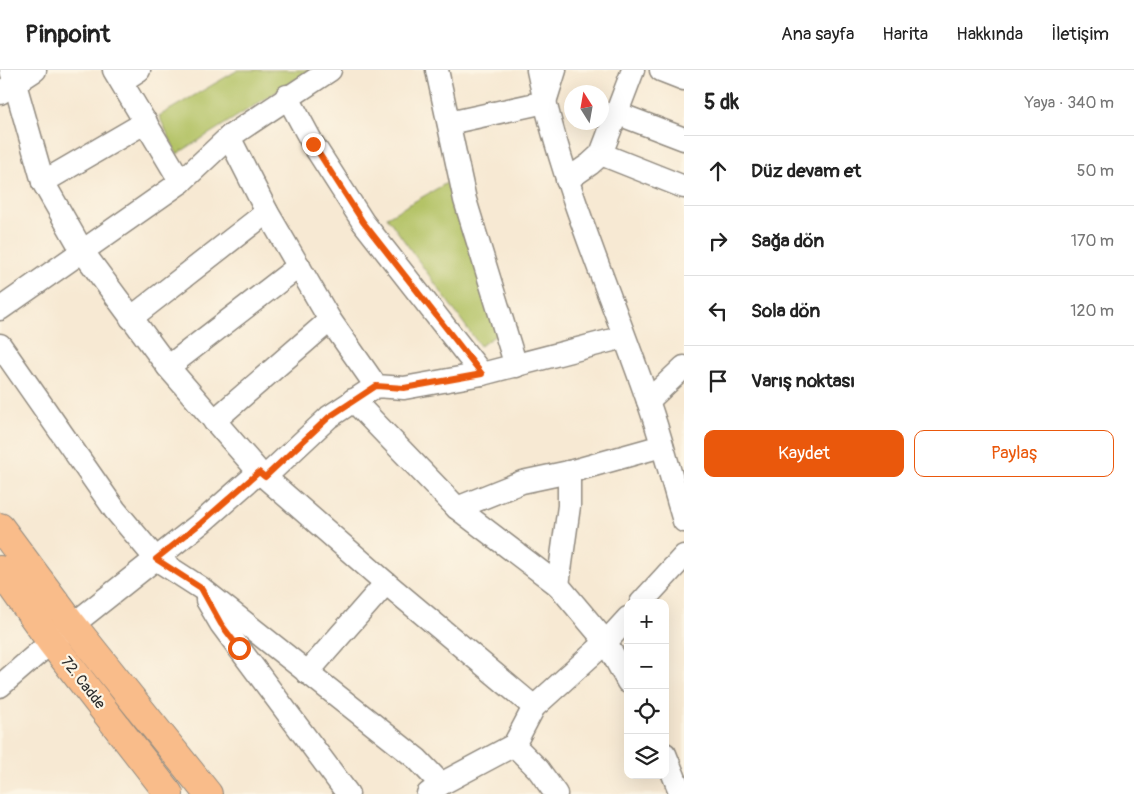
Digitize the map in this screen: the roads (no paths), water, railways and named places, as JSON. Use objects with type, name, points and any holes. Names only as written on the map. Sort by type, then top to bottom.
[{"type":"main road","points":[[0,526],[72,624],[208,794]]},
{"type":"main road","name":"72. Cadde","points":[[0,570],[51,642],[170,794]]},
{"type":"street","points":[[35,70],[8,82],[44,182],[83,252],[168,367],[262,474],[386,583],[534,707]]},
{"type":"street","points":[[0,309],[181,182],[229,136],[287,96],[330,70]]},
{"type":"street","points":[[437,70],[465,200],[516,366]]},
{"type":"street","points":[[538,70],[567,180],[648,401],[684,520]]},
{"type":"street","points":[[545,102],[555,70]]},
{"type":"street","points":[[567,180],[601,154],[633,70]]},
{"type":"street","points":[[662,70],[684,80]]},
{"type":"street","points":[[125,74],[146,122],[181,182]]},
{"type":"street","points":[[287,96],[313,144],[363,222],[482,374]]},
{"type":"street","points":[[449,123],[545,102]]},
{"type":"street","points":[[616,113],[684,139]]},
{"type":"street","points":[[44,182],[146,122]]},
{"type":"street","points":[[229,136],[266,212],[330,320],[376,386]]},
{"type":"street","points":[[601,154],[684,188]]},
{"type":"street","points":[[131,318],[266,212]]},
{"type":"street","points":[[168,367],[299,266]]},
{"type":"street","points":[[214,421],[330,320]]},
{"type":"street","points":[[0,686],[72,624],[262,474],[329,417],[376,386],[404,388],[482,374],[624,337]]},
{"type":"street","points":[[4,357],[116,510],[156,559],[201,588],[417,758],[434,789],[514,744],[534,707],[606,642],[624,622]]},
{"type":"street","points":[[648,401],[684,367]]},
{"type":"street","points":[[353,400],[457,508],[558,585],[606,642],[624,675]]},
{"type":"street","points":[[457,508],[522,482],[569,472],[662,446]]},
{"type":"street","points":[[558,585],[569,506],[569,472]]},
{"type":"street","points":[[646,599],[684,556]]},
{"type":"street","points":[[307,673],[386,583]]},
{"type":"street","points":[[201,588],[221,624],[348,794]]},
{"type":"street","points":[[514,744],[538,769],[556,794]]},
{"type":"street","points":[[669,764],[681,794]]}]
